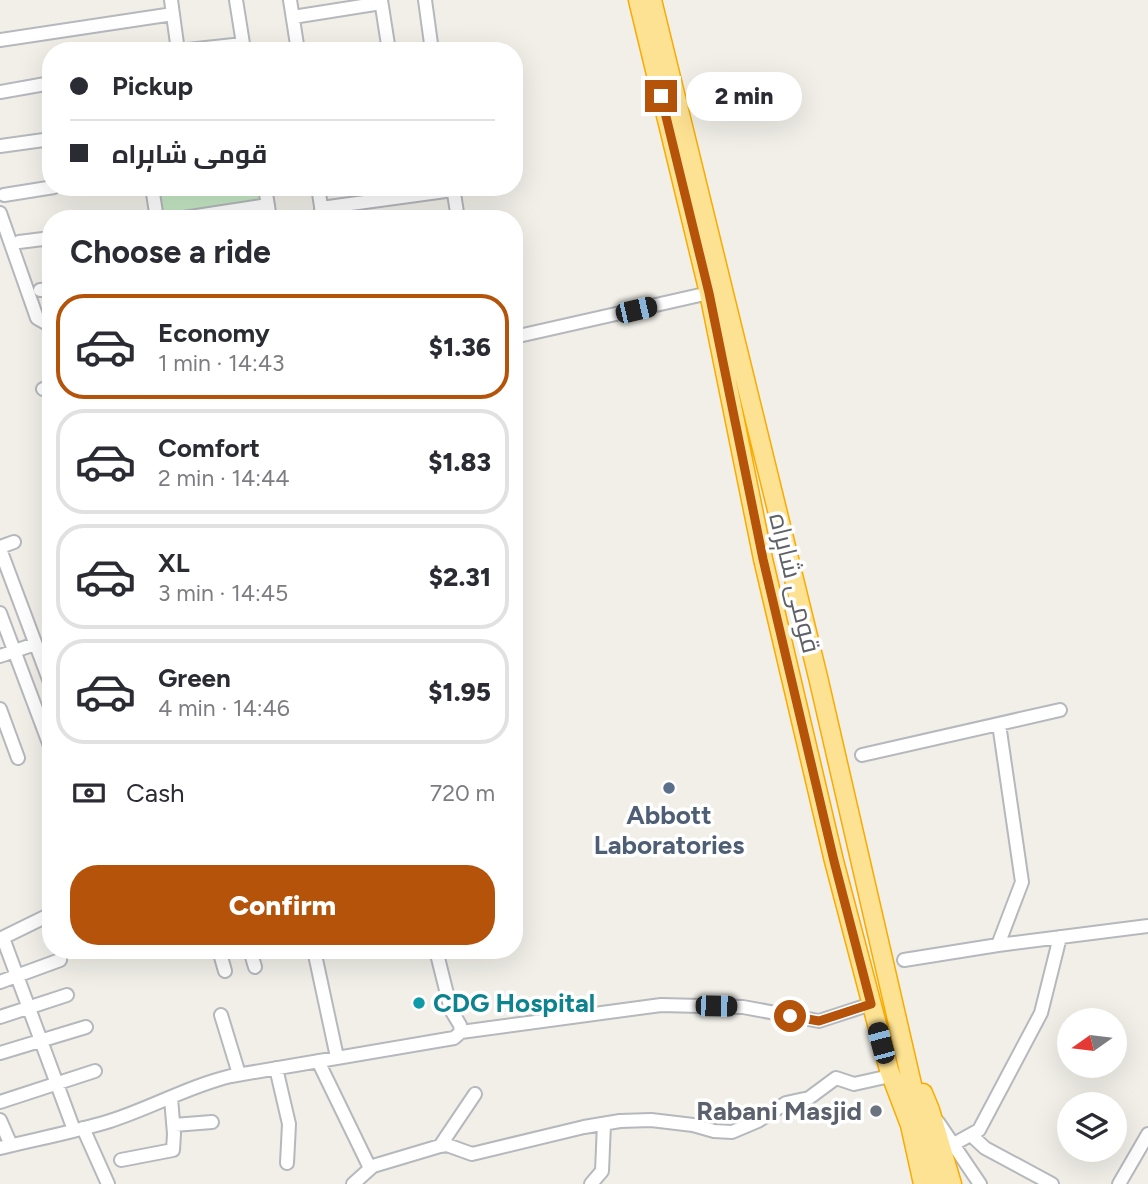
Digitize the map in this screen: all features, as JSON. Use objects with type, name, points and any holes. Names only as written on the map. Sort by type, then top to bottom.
[{"type":"highway","name":"قومی شاہراہ","points":[[638,0],[709,293],[763,559],[834,861],[889,1073],[916,1126]]},
{"type":"highway","name":"قومی شاہراہ","points":[[652,0],[730,313],[909,1062],[916,1126]]},
{"type":"highway","points":[[909,1062],[930,1110],[952,1184]]},
{"type":"highway","points":[[889,1073],[912,1184]]},
{"type":"highway","points":[[916,1126],[923,1184]]},
{"type":"highway","points":[[916,1126],[935,1184]]},
{"type":"street","points":[[171,0],[177,42]]},
{"type":"street","points":[[236,0],[243,42]]},
{"type":"street","points":[[290,0],[297,42]]},
{"type":"street","points":[[425,0],[431,42]]},
{"type":"street","points":[[293,17],[381,1],[388,42]]},
{"type":"street","points":[[0,40],[173,14]]},
{"type":"street","points":[[0,92],[42,85]]},
{"type":"street","points":[[0,146],[42,140]]},
{"type":"street","points":[[4,195],[42,189]]},
{"type":"street","points":[[266,196],[269,210]]},
{"type":"street","points":[[336,210],[387,196]]},
{"type":"street","points":[[242,210],[268,205]]},
{"type":"street","points":[[0,213],[37,318],[42,321]]},
{"type":"street","points":[[19,242],[42,239]]},
{"type":"street","points":[[523,335],[709,293]]},
{"type":"street","points":[[14,542],[0,548],[42,660]]},
{"type":"street","points":[[0,613],[42,725]]},
{"type":"street","points":[[0,656],[36,644]]},
{"type":"street","points":[[0,709],[19,758]]},
{"type":"street","points":[[862,755],[1060,710]]},
{"type":"street","points":[[998,944],[1022,882],[999,724]]},
{"type":"street","points":[[42,918],[1,939],[42,1041],[56,1085],[108,1184]]},
{"type":"street","points":[[904,960],[998,944],[1148,926]]},
{"type":"street","points":[[954,1144],[979,1130],[1041,1013],[1059,937]]},
{"type":"street","points":[[222,959],[225,971]]},
{"type":"street","points":[[253,959],[255,967]]},
{"type":"street","points":[[316,959],[337,1057]]},
{"type":"street","points":[[438,959],[451,1010],[461,1032]]},
{"type":"street","points":[[0,982],[60,960]]},
{"type":"street","points":[[0,1017],[67,995]]},
{"type":"street","points":[[0,1120],[6,1146],[111,1121],[205,1082],[239,1074],[454,1038],[461,1032],[661,1005],[743,1007],[819,1021],[871,1004]]},
{"type":"street","points":[[220,1015],[239,1074]]},
{"type":"street","points":[[0,1053],[86,1027]]},
{"type":"street","points":[[318,1061],[368,1164],[373,1166]]},
{"type":"street","points":[[276,1068],[289,1124],[287,1163]]},
{"type":"street","points":[[0,1102],[95,1071]]},
{"type":"street","points":[[353,1184],[373,1166],[447,1145],[472,1154],[604,1124],[651,1120],[693,1125],[714,1132],[732,1132],[758,1121],[786,1103],[810,1098],[836,1078],[853,1084],[889,1073]]},
{"type":"street","points":[[440,1146],[475,1094]]},
{"type":"street","points":[[121,1160],[172,1152],[174,1125],[171,1098]]},
{"type":"street","points":[[930,1110],[980,1184]]},
{"type":"street","points":[[174,1125],[212,1122]]},
{"type":"street","points":[[591,1184],[601,1171],[604,1124]]},
{"type":"street","points":[[1119,1184],[1148,1134]]},
{"type":"street","points":[[971,1135],[985,1147],[1052,1184]]},
{"type":"green space","points":[[153,196],[266,196],[268,205],[236,210],[156,210]]},
{"type":"place","name":"Abbott Laboratories","points":[[669,788]]},
{"type":"place","name":"CDG Hospital","points":[[419,1003]]},
{"type":"place","name":"Rabani Masjid","points":[[876,1111]]},
{"type":"route","points":[[661,96],[709,293],[763,559],[834,861],[871,1004],[819,1021],[790,1016]]}]
